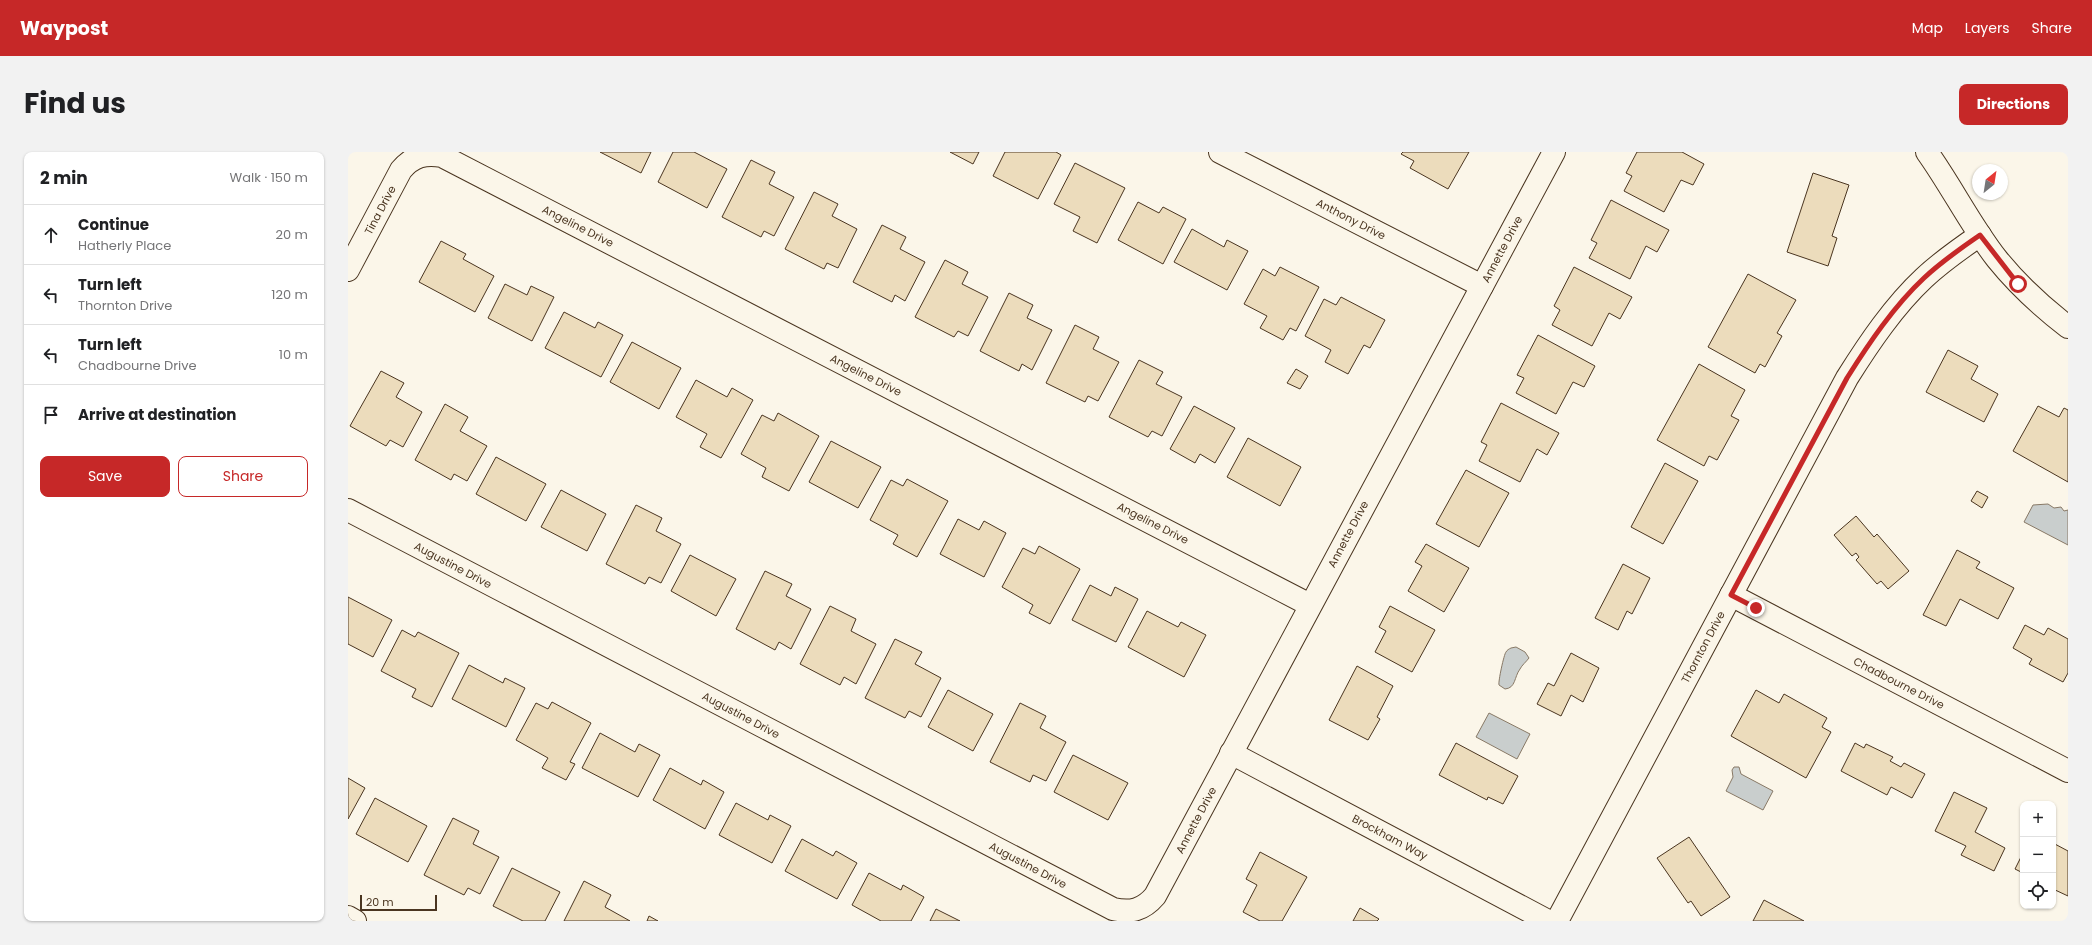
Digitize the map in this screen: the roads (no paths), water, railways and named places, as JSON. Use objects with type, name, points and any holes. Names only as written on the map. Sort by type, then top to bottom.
[{"type":"street","name":"Anthony Drive","points":[[1220,152],[1482,286]]},
{"type":"street","name":"Annette Drive","points":[[1136,910],[1147,904],[1155,896],[1554,152]]},
{"type":"street","points":[[1927,152],[1980,235],[2018,284],[2068,327]]},
{"type":"street","name":"Angeline Drive","points":[[418,156],[431,154],[442,156],[1310,605]]},
{"type":"street","name":"Tina Drive","points":[[348,270],[401,170],[409,161],[418,156]]},
{"type":"street","name":"Thornton Drive","points":[[1557,921],[1847,378],[1866,348],[1923,279],[1980,235]]},
{"type":"street","name":"Augustine Drive","points":[[348,510],[1113,909],[1125,911],[1136,910]]},
{"type":"street","name":"Chadbourne Drive","points":[[1731,595],[2068,771]]},
{"type":"street","name":"Brockham Way","points":[[1232,753],[1548,921]]},
{"type":"street","points":[[348,917],[355,921]]}]
